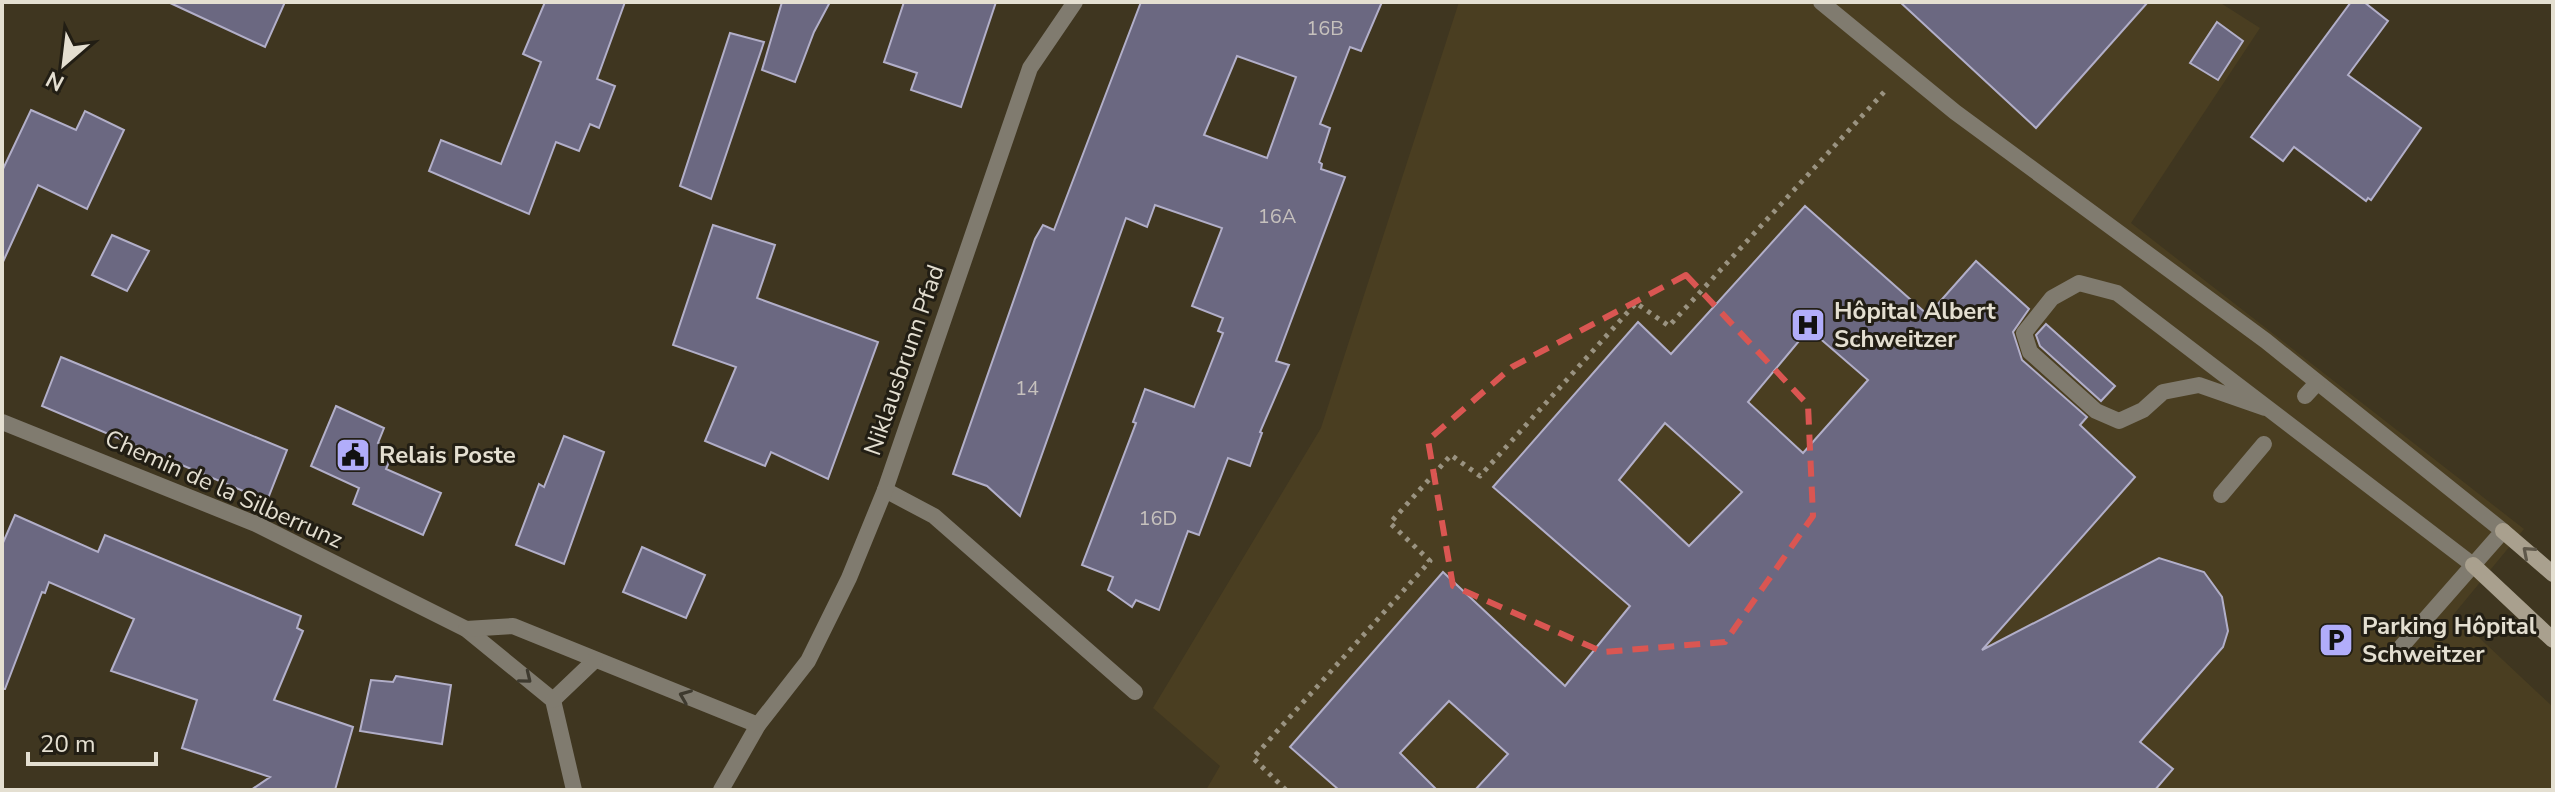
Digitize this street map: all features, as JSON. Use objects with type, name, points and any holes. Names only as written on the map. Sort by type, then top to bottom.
[{"type":"main road","points":[[2503,531],[2553,574]]},
{"type":"main road","points":[[2473,565],[2553,640]]},
{"type":"street","name":"Niklausbrunn Pfad","points":[[758,725],[808,661],[849,578],[885,490],[1030,68],[1075,2]]},
{"type":"street","points":[[1821,2],[1955,112],[2266,341],[2503,531],[2401,647]]},
{"type":"street","points":[[2265,408],[2199,385],[2163,392],[2143,410],[2119,421],[2096,411],[2030,352],[2024,333],[2052,298],[2079,283],[2117,293],[2473,565]]},
{"type":"street","points":[[2305,396],[2317,383]]},
{"type":"street","name":"Chemin de la Silberrunz","points":[[2,422],[256,524],[466,629],[553,700]]},
{"type":"street","points":[[2221,495],[2264,444]]},
{"type":"street","points":[[885,490],[934,516],[1135,692]]},
{"type":"street","points":[[466,629],[513,626],[758,725],[721,790]]},
{"type":"street","points":[[574,790],[553,700],[595,660]]},
{"type":"path","points":[[1286,790],[1253,758],[1430,561],[1390,523],[1451,455],[1480,476],[1636,303],[1669,326],[1904,70]]},
{"type":"highlighted area","points":[[1686,275],[1808,405],[1813,516],[1725,642],[1603,652],[1453,586],[1428,440],[1512,367]]},
{"type":"shaded area","name":"Hôpital Albert Schweitzer","points":[[1459,2],[2219,2],[2260,28],[2131,223],[2524,529],[2454,614],[2553,707],[2553,790],[1206,790],[1220,766],[1153,708],[1321,428]]},
{"type":"building","points":[[168,2],[285,2],[265,47]]},
{"type":"building","points":[[545,2],[625,2],[597,79],[615,86],[599,128],[590,124],[579,151],[556,142],[529,214],[429,171],[441,140],[501,164],[541,62],[523,54]]},
{"type":"building","points":[[782,2],[830,2],[814,32],[795,82],[762,70]]},
{"type":"building","points":[[904,2],[996,2],[961,107],[911,90],[917,73],[884,62]]},
{"type":"building","points":[[1141,2],[1382,2],[1361,51],[1350,47],[1320,124],[1330,128],[1319,162],[1321,169],[1345,177],[1276,361],[1289,365],[1260,432],[1250,466],[1228,458],[1199,535],[1188,531],[1159,610],[1136,600],[1132,607],[1108,590],[1113,577],[1082,565],[1136,423],[1133,422],[1145,389],[1194,407],[1223,333],[1218,331],[1223,318],[1192,306],[1222,228],[1155,205],[1147,227],[1126,218],[1020,516],[987,486],[953,474],[1035,239],[1043,225],[1054,230]],"holes":[[[1237,56],[1296,77],[1267,158],[1204,135]]]},
{"type":"building","points":[[1900,2],[2148,2],[2036,128]]},
{"type":"building","points":[[2351,2],[2364,2],[2388,21],[2348,75],[2421,128],[2371,200],[2368,198],[2366,201],[2294,147],[2283,161],[2251,137]]},
{"type":"building","points":[[2217,22],[2243,41],[2218,80],[2190,63]]},
{"type":"building","points":[[730,33],[764,42],[711,199],[680,186]]},
{"type":"building","points":[[31,110],[76,130],[85,111],[124,130],[87,209],[38,185],[2,264],[2,171]]},
{"type":"building","points":[[1805,206],[1928,315],[1976,261],[2029,309],[2013,332],[2022,360],[2087,417],[2080,425],[2135,477],[1982,650],[2159,558],[2204,572],[2222,597],[2228,631],[2223,647],[2140,742],[2173,769],[2155,790],[1475,790],[1508,754],[1449,701],[1400,753],[1437,790],[1339,790],[1290,747],[1443,572],[1565,686],[1630,606],[1493,487],[1638,322],[1671,354]],"holes":[[[1809,329],[1868,380],[1803,453],[1748,402]],[[1665,423],[1742,492],[1689,546],[1619,480]]]},
{"type":"building","points":[[713,225],[775,245],[757,298],[878,342],[828,479],[771,452],[765,466],[705,441],[736,367],[673,345]]},
{"type":"building","points":[[112,235],[149,251],[127,291],[92,275]]},
{"type":"building","points":[[2046,324],[2115,386],[2101,401],[2040,346],[2036,335]]},
{"type":"building","points":[[61,357],[287,450],[267,501],[42,406]]},
{"type":"building","points":[[336,406],[384,428],[378,443],[394,451],[386,469],[441,493],[423,535],[353,504],[359,488],[311,466]]},
{"type":"building","points":[[564,436],[604,452],[564,564],[516,545],[539,484],[544,487]]},
{"type":"building","points":[[15,515],[98,552],[105,535],[301,616],[297,628],[303,631],[274,700],[353,727],[335,790],[251,790],[270,777],[182,748],[197,700],[111,671],[134,619],[49,582],[45,593],[42,592],[5,689],[2,689],[2,545]]},
{"type":"building","points":[[642,547],[705,575],[686,618],[623,592]]},
{"type":"building","points":[[396,676],[451,685],[442,744],[360,731],[371,680],[393,682]]},
{"type":"place","name":"Hôpital Albert Schweitzer","points":[[1808,325]]},
{"type":"place","name":"Relais Poste","points":[[353,455]]},
{"type":"place","name":"Parking Hôpital Schweitzer","points":[[2336,640]]}]
